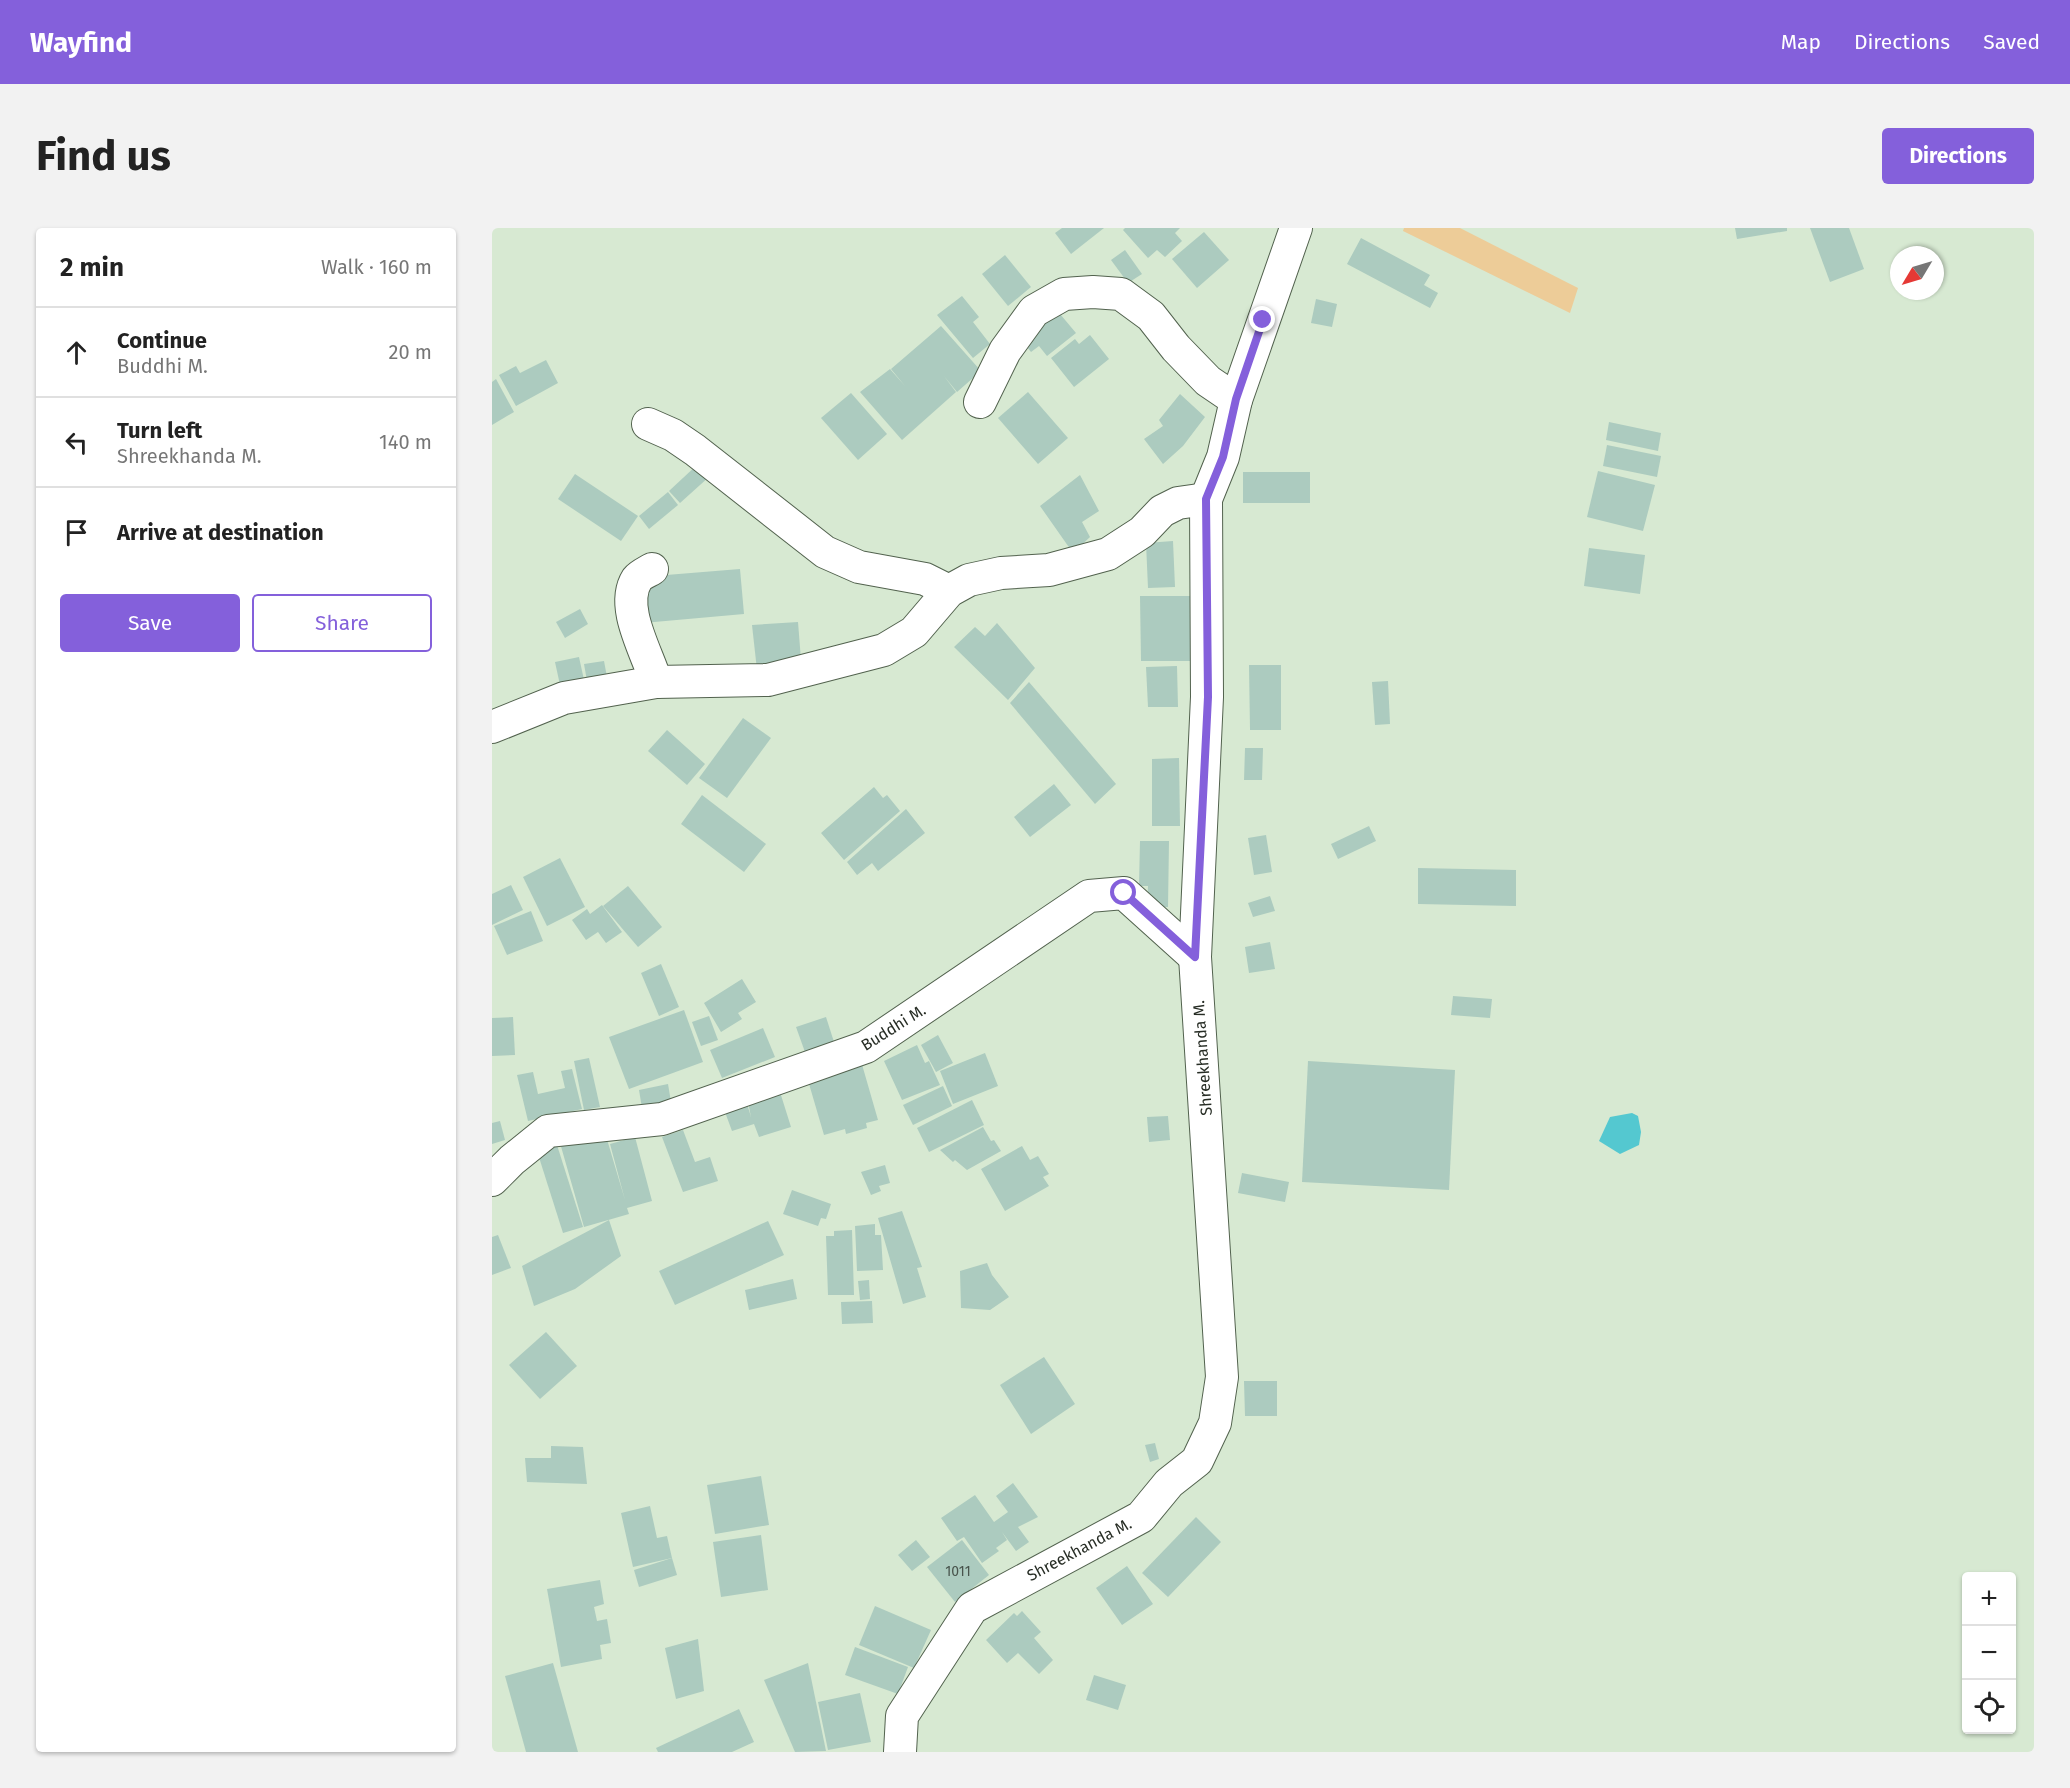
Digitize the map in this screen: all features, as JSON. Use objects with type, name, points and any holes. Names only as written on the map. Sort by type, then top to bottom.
[{"type":"street","name":"Shreekhanda M.","points":[[900,1752],[902,1716],[972,1608],[1141,1517],[1169,1483],[1197,1461],[1215,1423],[1222,1377],[1195,957],[1208,697],[1206,499],[1223,457],[1236,399],[1296,228]]},
{"type":"street","points":[[980,402],[1005,351],[1034,311],[1064,294],[1093,292],[1121,294],[1151,316],[1176,348],[1208,381],[1236,399]]},
{"type":"street","points":[[648,424],[673,435],[695,450],[825,552],[859,567],[925,579],[950,591]]},
{"type":"street","points":[[492,727],[564,698],[656,682],[768,680],[884,650],[914,632],[950,591],[969,580],[1001,573],[1049,570],[1108,554],[1142,532],[1162,512],[1178,503],[1206,499]]},
{"type":"street","points":[[652,569],[638,578],[632,591],[632,610],[637,633],[656,682]]},
{"type":"street","name":"Buddhi M.","points":[[492,1180],[512,1160],[548,1131],[662,1119],[866,1047],[1089,896],[1124,893],[1195,957]]},
{"type":"shaded area","points":[[1404,228],[1460,228],[1578,288],[1570,313],[1403,231]]},
{"type":"water","points":[[1632,1113],[1638,1116],[1641,1132],[1639,1145],[1620,1154],[1599,1141],[1610,1117]]},
{"type":"building","points":[[1062,228],[1104,228],[1071,254],[1055,233]]},
{"type":"building","points":[[1125,228],[1180,228],[1175,233],[1182,241],[1165,257],[1157,250],[1148,258],[1123,230]]},
{"type":"building","points":[[1735,228],[1787,228],[1787,231],[1737,239]]},
{"type":"building","points":[[1810,228],[1849,228],[1864,269],[1830,282]]},
{"type":"building","points":[[1204,232],[1229,260],[1197,288],[1172,259]]},
{"type":"building","points":[[1361,238],[1430,275],[1424,285],[1438,293],[1430,308],[1347,264]]},
{"type":"building","points":[[1125,250],[1142,274],[1128,283],[1111,260]]},
{"type":"building","points":[[1005,255],[1031,287],[1008,306],[982,274]]},
{"type":"building","points":[[962,296],[979,317],[973,322],[990,344],[973,358],[937,315]]},
{"type":"building","points":[[1316,299],[1337,304],[1332,327],[1311,323]]},
{"type":"building","points":[[1055,308],[1076,333],[1047,356],[1039,346],[1031,352],[1019,337]]},
{"type":"building","points":[[941,326],[981,371],[957,392],[944,376],[956,392],[902,440],[860,392],[890,369],[905,386],[891,369]]},
{"type":"building","points":[[1090,335],[1109,359],[1074,387],[1051,358],[1075,339],[1079,344]]},
{"type":"building","points":[[546,360],[558,383],[516,406],[499,375],[516,366],[520,373]]},
{"type":"building","points":[[496,379],[514,412],[492,425],[492,382]]},
{"type":"building","points":[[1028,392],[1068,438],[1038,464],[998,418]]},
{"type":"building","points":[[851,393],[887,434],[858,460],[821,418]]},
{"type":"building","points":[[1180,394],[1205,417],[1183,446],[1163,464],[1144,439],[1163,426],[1159,420]]},
{"type":"building","points":[[1609,422],[1661,433],[1658,451],[1606,440]]},
{"type":"building","points":[[1607,445],[1661,456],[1657,477],[1603,466]]},
{"type":"building","points":[[698,464],[710,476],[680,503],[669,491]]},
{"type":"building","points":[[1598,471],[1655,485],[1643,531],[1587,517]]},
{"type":"building","points":[[1243,472],[1310,472],[1310,503],[1243,503]]},
{"type":"building","points":[[575,474],[638,516],[621,541],[558,499]]},
{"type":"building","points":[[1080,475],[1099,511],[1082,522],[1090,537],[1073,553],[1040,506]]},
{"type":"building","points":[[668,492],[678,505],[649,529],[639,516]]},
{"type":"building","points":[[1173,541],[1175,587],[1148,588],[1146,543]]},
{"type":"building","points":[[1589,548],[1645,555],[1640,594],[1584,586]]},
{"type":"building","points":[[740,569],[744,614],[643,623],[639,585],[654,576]]},
{"type":"building","points":[[1140,596],[1194,596],[1195,661],[1141,661]]},
{"type":"building","points":[[580,609],[588,624],[565,638],[556,622]]},
{"type":"building","points":[[798,622],[801,660],[757,670],[752,625]]},
{"type":"building","points":[[997,623],[1035,668],[1008,700],[954,647],[975,627],[985,636]]},
{"type":"building","points":[[579,657],[584,680],[560,685],[555,662]]},
{"type":"building","points":[[604,661],[607,677],[587,681],[584,664]]},
{"type":"building","points":[[1249,665],[1281,665],[1281,730],[1250,730]]},
{"type":"building","points":[[1177,666],[1178,707],[1148,707],[1146,667]]},
{"type":"building","points":[[1388,681],[1390,724],[1375,725],[1372,682]]},
{"type":"building","points":[[1029,682],[1116,784],[1095,804],[1010,703]]},
{"type":"building","points":[[743,718],[771,738],[727,798],[699,778]]},
{"type":"building","points":[[667,730],[705,764],[687,785],[648,751]]},
{"type":"building","points":[[1245,748],[1263,748],[1262,780],[1244,780]]},
{"type":"building","points":[[1179,758],[1180,826],[1152,826],[1152,759]]},
{"type":"building","points":[[1054,784],[1071,805],[1030,837],[1014,817]]},
{"type":"building","points":[[874,787],[883,798],[887,795],[900,811],[844,860],[821,833]]},
{"type":"building","points":[[702,795],[766,844],[744,872],[681,824]]},
{"type":"building","points":[[906,809],[925,833],[878,871],[872,863],[857,875],[847,862]]},
{"type":"building","points":[[1369,826],[1376,841],[1338,859],[1331,844]]},
{"type":"building","points":[[1266,835],[1272,872],[1254,875],[1248,838]]},
{"type":"building","points":[[1140,841],[1169,841],[1168,907],[1147,907],[1148,886],[1139,886]]},
{"type":"building","points":[[560,858],[585,907],[547,926],[523,877]]},
{"type":"building","points":[[1418,868],[1516,870],[1516,906],[1418,904]]},
{"type":"building","points":[[511,885],[523,910],[492,925],[492,894]]},
{"type":"building","points":[[628,886],[662,927],[638,947],[603,906]]},
{"type":"building","points":[[1270,896],[1275,911],[1253,917],[1248,903]]},
{"type":"building","points":[[602,905],[622,932],[606,943],[598,932],[586,940],[572,920],[587,909],[590,914]]},
{"type":"building","points":[[531,911],[543,941],[507,955],[494,926]]},
{"type":"building","points":[[1270,942],[1275,969],[1249,973],[1245,947]]},
{"type":"building","points":[[661,964],[679,1007],[659,1016],[641,973]]},
{"type":"building","points":[[742,979],[756,1002],[738,1013],[742,1019],[721,1032],[704,1003]]},
{"type":"building","points":[[1453,996],[1492,999],[1490,1018],[1451,1015]]},
{"type":"building","points":[[684,1010],[703,1062],[629,1089],[609,1037]]},
{"type":"building","points":[[709,1016],[718,1040],[701,1046],[692,1022]]},
{"type":"building","points":[[513,1017],[515,1055],[492,1056],[492,1018]]},
{"type":"building","points":[[826,1017],[834,1042],[805,1052],[796,1027]]},
{"type":"building","points":[[763,1028],[775,1057],[722,1078],[710,1050]]},
{"type":"building","points":[[938,1035],[953,1063],[936,1072],[921,1045]]},
{"type":"building","points":[[917,1045],[925,1063],[929,1061],[940,1085],[902,1100],[884,1061]]},
{"type":"building","points":[[985,1053],[998,1086],[953,1104],[940,1071]]},
{"type":"building","points":[[589,1058],[600,1107],[584,1110],[574,1061]]},
{"type":"building","points":[[861,1061],[878,1120],[866,1123],[867,1128],[846,1134],[845,1129],[824,1135],[807,1077]]},
{"type":"building","points":[[1308,1061],[1455,1070],[1449,1190],[1302,1182]]},
{"type":"building","points":[[572,1069],[582,1109],[528,1121],[517,1075],[533,1072],[538,1094],[565,1088],[561,1071]]},
{"type":"building","points":[[668,1084],[671,1102],[642,1108],[639,1090]]},
{"type":"building","points":[[943,1086],[952,1106],[913,1125],[903,1105]]},
{"type":"building","points":[[780,1092],[791,1127],[759,1137],[754,1124],[732,1131],[722,1104],[745,1097],[751,1117],[748,1102]]},
{"type":"building","points":[[972,1100],[984,1125],[929,1152],[917,1128]]},
{"type":"building","points":[[1168,1116],[1170,1140],[1149,1142],[1147,1117]]},
{"type":"building","points":[[500,1121],[505,1140],[492,1144],[492,1123]]},
{"type":"building","points":[[983,1127],[991,1141],[994,1140],[1001,1151],[967,1170],[955,1160],[953,1162],[940,1150]]},
{"type":"building","points":[[683,1130],[695,1162],[710,1157],[718,1181],[683,1192],[662,1137]]},
{"type":"building","points":[[606,1136],[625,1200],[610,1144],[635,1137],[652,1201],[627,1208],[629,1214],[584,1227],[560,1143]]},
{"type":"building","points":[[557,1145],[583,1227],[563,1233],[537,1151]]},
{"type":"building","points":[[1022,1146],[1030,1160],[1038,1156],[1049,1174],[1043,1177],[1049,1186],[1005,1211],[981,1169]]},
{"type":"building","points":[[885,1165],[890,1183],[879,1186],[881,1191],[871,1195],[861,1172]]},
{"type":"building","points":[[1242,1173],[1289,1182],[1285,1202],[1238,1193]]},
{"type":"building","points":[[792,1190],[831,1204],[826,1219],[821,1218],[818,1226],[783,1214]]},
{"type":"building","points":[[902,1211],[922,1267],[917,1268],[926,1297],[903,1304],[878,1218]]},
{"type":"building","points":[[609,1220],[621,1256],[575,1289],[534,1306],[522,1266]]},
{"type":"building","points":[[768,1221],[784,1255],[675,1305],[659,1271]]},
{"type":"building","points":[[875,1224],[875,1235],[881,1235],[883,1270],[857,1271],[855,1226]]},
{"type":"building","points":[[852,1230],[854,1295],[828,1295],[826,1236],[834,1236],[834,1231]]},
{"type":"building","points":[[498,1235],[511,1268],[492,1275],[492,1237]]},
{"type":"building","points":[[987,1263],[992,1275],[1009,1297],[990,1310],[961,1308],[960,1271]]},
{"type":"building","points":[[793,1279],[797,1299],[749,1310],[745,1290]]},
{"type":"building","points":[[869,1280],[870,1299],[860,1300],[858,1281]]},
{"type":"building","points":[[872,1301],[873,1323],[842,1324],[841,1302]]},
{"type":"building","points":[[546,1332],[577,1366],[540,1399],[509,1365]]},
{"type":"building","points":[[1044,1357],[1075,1404],[1031,1434],[1000,1385]]},
{"type":"building","points":[[1244,1381],[1277,1381],[1277,1416],[1245,1416]]},
{"type":"building","points":[[1155,1443],[1159,1459],[1150,1462],[1145,1445]]},
{"type":"building","points":[[551,1446],[583,1447],[587,1484],[527,1482],[525,1458],[551,1458]]},
{"type":"building","points":[[761,1476],[769,1525],[715,1534],[707,1485]]},
{"type":"building","points":[[1013,1483],[1038,1517],[1018,1527],[1029,1542],[1016,1551],[1002,1532],[1007,1540],[996,1548],[999,1551],[982,1563],[964,1537],[957,1541],[941,1518],[975,1495],[994,1522],[1008,1512],[996,1496]]},
{"type":"building","points":[[650,1506],[657,1538],[667,1536],[672,1558],[633,1567],[621,1513]]},
{"type":"building","points":[[1196,1517],[1221,1542],[1168,1597],[1142,1573]]},
{"type":"building","points":[[761,1535],[768,1590],[721,1597],[713,1542]]},
{"type":"building","points":[[916,1540],[930,1557],[912,1571],[898,1555]]},
{"type":"building","points":[[962,1540],[989,1575],[955,1602],[927,1567]]},
{"type":"building","points":[[672,1558],[677,1575],[639,1587],[634,1570]]},
{"type":"building","points":[[1127,1566],[1153,1604],[1122,1625],[1096,1588]]},
{"type":"building","points":[[600,1580],[604,1604],[594,1607],[597,1621],[607,1619],[611,1643],[600,1645],[602,1659],[561,1667],[547,1589]]},
{"type":"building","points":[[875,1606],[931,1630],[914,1668],[859,1645]]},
{"type":"building","points":[[1022,1611],[1041,1632],[1034,1638],[1053,1660],[1039,1674],[1018,1653],[1007,1663],[986,1640],[1014,1613],[1017,1616]]},
{"type":"building","points":[[698,1639],[704,1691],[676,1699],[665,1648]]},
{"type":"building","points":[[855,1647],[908,1667],[898,1694],[845,1675]]},
{"type":"building","points":[[553,1663],[578,1752],[526,1752],[505,1676]]},
{"type":"building","points":[[808,1663],[826,1751],[795,1752],[764,1680]]},
{"type":"building","points":[[1094,1675],[1126,1685],[1118,1710],[1086,1700]]},
{"type":"building","points":[[860,1693],[871,1742],[828,1750],[818,1702]]},
{"type":"building","points":[[739,1709],[754,1742],[732,1752],[658,1752],[656,1748]]},
{"type":"route","points":[[1124,893],[1195,957],[1208,697],[1206,499],[1223,457],[1236,399],[1263,320]]}]
